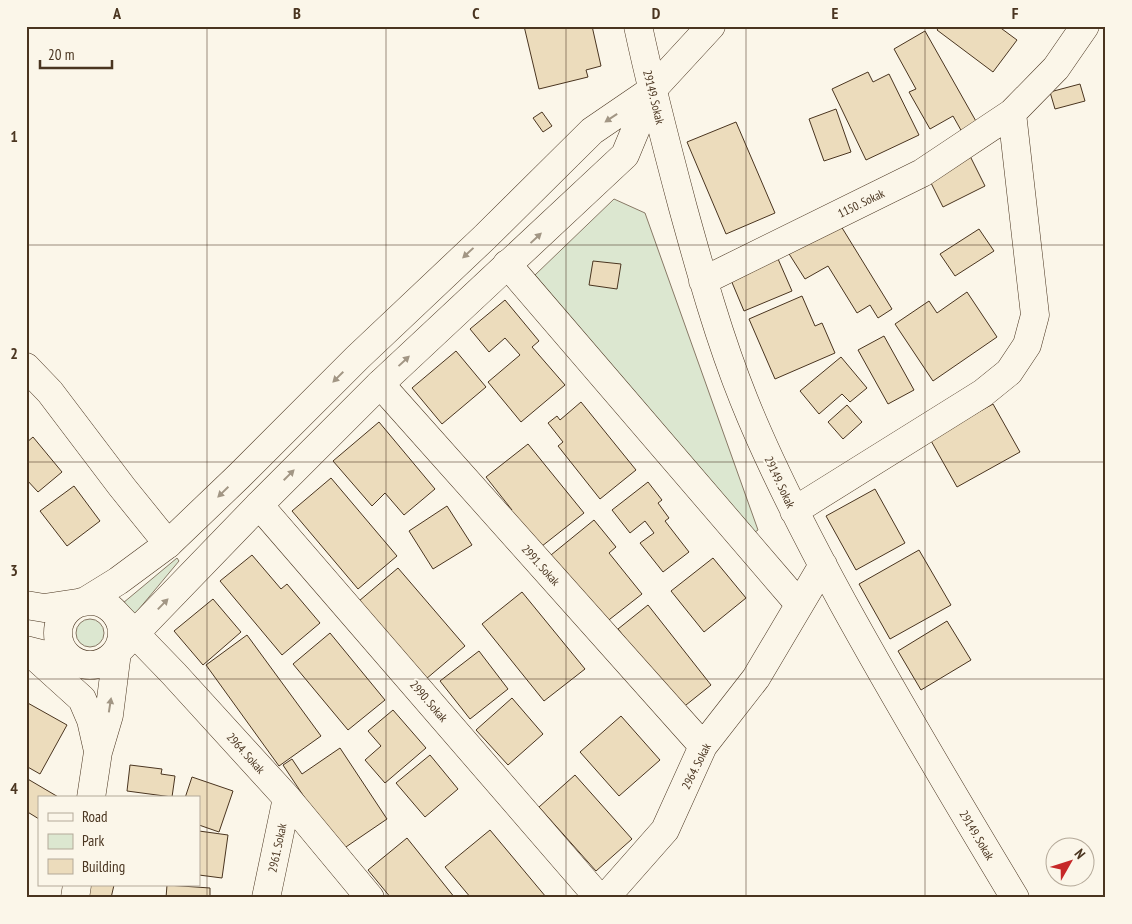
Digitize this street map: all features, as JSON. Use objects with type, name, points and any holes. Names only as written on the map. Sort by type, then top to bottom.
[{"type":"street","name":"29149. Sokak","points":[[638,26],[652,90],[703,281],[743,399],[794,512],[938,770],[1015,898]]},
{"type":"street","points":[[98,752],[91,720],[82,698],[77,663],[63,651],[59,643],[58,630],[65,613],[75,605],[84,602],[118,581],[168,544],[592,131],[652,90],[711,26]]},
{"type":"street","name":"1150. Sokak","points":[[703,281],[922,173],[1012,113],[1056,68],[1085,26]]},
{"type":"street","points":[[28,651],[86,665],[99,664],[111,658],[380,384],[624,155],[652,90]]},
{"type":"street","points":[[794,512],[983,393],[1009,372],[1027,345],[1035,315],[1012,113]]},
{"type":"street","points":[[507,264],[800,604]]},
{"type":"street","points":[[26,368],[50,392],[168,544]]},
{"type":"street","name":"2991. Sokak","points":[[380,384],[703,746]]},
{"type":"street","name":"2990. Sokak","points":[[260,505],[599,898]]},
{"type":"street","name":"2964. Sokak","points":[[605,898],[666,830],[703,746],[756,678],[823,565]]},
{"type":"street","points":[[26,605],[44,608],[93,601],[109,607],[116,614],[122,626],[122,635],[126,643],[98,752],[91,796]]},
{"type":"street","name":"2964. Sokak","points":[[126,643],[174,674],[287,798],[370,898]]},
{"type":"street","points":[[28,651],[82,698]]},
{"type":"street","name":"2961. Sokak","points":[[266,898],[287,798]]},
{"type":"green space","points":[[614,199],[645,213],[758,530],[752,534],[535,275]]},
{"type":"green space","points":[[177,558],[179,561],[134,615],[123,603]]},
{"type":"green space","points":[[90,619],[100,623],[104,633],[100,643],[90,647],[80,643],[76,633],[80,623]]},
{"type":"building","points":[[524,26],[592,26],[601,66],[586,70],[588,77],[539,89]]},
{"type":"building","points":[[940,26],[998,26],[1017,40],[993,72],[937,30]]},
{"type":"building","points":[[925,31],[977,123],[962,132],[953,116],[930,129],[909,92],[916,89],[894,49]]},
{"type":"building","points":[[868,72],[873,82],[889,74],[919,135],[866,160],[832,89]]},
{"type":"building","points":[[1080,84],[1085,101],[1055,109],[1050,92]]},
{"type":"building","points":[[836,109],[851,152],[824,161],[809,119]]},
{"type":"building","points":[[542,112],[552,126],[543,132],[533,118]]},
{"type":"building","points":[[736,122],[775,213],[726,234],[687,142]]},
{"type":"building","points":[[969,154],[985,186],[943,207],[927,175]]},
{"type":"building","points":[[836,218],[892,309],[878,318],[870,305],[857,313],[828,266],[805,279],[786,249]]},
{"type":"building","points":[[979,229],[994,251],[955,276],[940,254]]},
{"type":"building","points":[[775,252],[792,291],[744,311],[728,273]]},
{"type":"building","points":[[593,261],[621,264],[617,289],[589,285]]},
{"type":"building","points":[[967,292],[997,337],[933,381],[895,324],[929,301],[937,313]]},
{"type":"building","points":[[802,296],[815,326],[822,323],[835,353],[775,379],[749,319]]},
{"type":"building","points":[[505,300],[539,341],[532,347],[565,385],[521,422],[488,382],[520,355],[505,338],[489,352],[470,329]]},
{"type":"building","points":[[884,336],[914,390],[888,404],[858,350]]},
{"type":"building","points":[[456,351],[486,387],[442,424],[412,388]]},
{"type":"building","points":[[841,357],[867,388],[850,402],[842,394],[819,414],[800,391]]},
{"type":"building","points":[[581,402],[636,470],[600,499],[558,446],[563,442],[548,423],[557,416],[560,420]]},
{"type":"building","points":[[993,404],[1020,452],[957,487],[930,439]]},
{"type":"building","points":[[847,405],[862,422],[843,439],[828,422]]},
{"type":"building","points":[[379,422],[435,489],[404,515],[385,493],[372,506],[333,461]]},
{"type":"building","points":[[33,437],[62,472],[38,492],[26,479],[26,443]]},
{"type":"building","points":[[528,444],[584,513],[537,550],[508,513],[512,510],[486,477]]},
{"type":"building","points":[[331,478],[397,556],[358,589],[292,511]]},
{"type":"building","points":[[648,482],[662,500],[658,503],[669,518],[665,521],[689,552],[663,572],[640,543],[654,533],[645,521],[630,533],[612,510]]},
{"type":"building","points":[[74,486],[100,521],[67,546],[40,511]]},
{"type":"building","points":[[875,489],[905,543],[856,570],[826,516]]},
{"type":"building","points":[[447,506],[472,545],[433,569],[409,531]]},
{"type":"building","points":[[594,520],[616,547],[609,553],[642,594],[605,623],[551,555]]},
{"type":"building","points":[[919,550],[951,605],[890,639],[859,584]]},
{"type":"building","points":[[252,555],[281,589],[287,584],[320,623],[282,655],[220,581]]},
{"type":"building","points":[[713,558],[746,598],[704,632],[671,591]]},
{"type":"building","points":[[398,568],[465,646],[426,679],[359,601]]},
{"type":"building","points":[[522,592],[585,669],[544,701],[482,624]]},
{"type":"building","points":[[213,599],[241,632],[203,665],[174,631]]},
{"type":"building","points":[[648,605],[711,685],[681,709],[618,629]]},
{"type":"building","points":[[947,621],[971,660],[921,690],[898,651]]},
{"type":"building","points":[[330,633],[385,700],[348,730],[293,664]]},
{"type":"building","points":[[247,635],[321,736],[279,766],[206,665]]},
{"type":"building","points":[[479,651],[508,689],[470,719],[440,681]]},
{"type":"building","points":[[512,698],[543,734],[508,765],[476,730]]},
{"type":"building","points":[[26,702],[67,725],[40,774],[26,766]]},
{"type":"building","points":[[393,710],[426,748],[385,783],[365,760],[381,746],[368,731]]},
{"type":"building","points":[[621,716],[660,760],[619,796],[580,752]]},
{"type":"building","points":[[340,748],[387,819],[340,851],[283,765],[292,759],[302,774]]},
{"type":"building","points":[[430,755],[458,789],[425,817],[396,783]]},
{"type":"building","points":[[130,765],[162,769],[161,774],[175,776],[172,796],[127,791]]},
{"type":"building","points":[[575,775],[632,839],[596,871],[539,807]]},
{"type":"building","points":[[192,777],[233,791],[219,832],[200,825],[200,796],[186,796]]},
{"type":"building","points":[[26,778],[57,796],[38,796],[38,818],[26,811]]},
{"type":"building","points":[[490,830],[545,898],[471,898],[445,867]]},
{"type":"building","points":[[200,831],[228,835],[222,878],[200,875]]},
{"type":"building","points":[[407,838],[455,898],[391,898],[368,870]]},
{"type":"building","points":[[83,886],[114,886],[111,898],[88,898]]},
{"type":"building","points":[[167,886],[210,888],[210,898],[166,898]]}]
